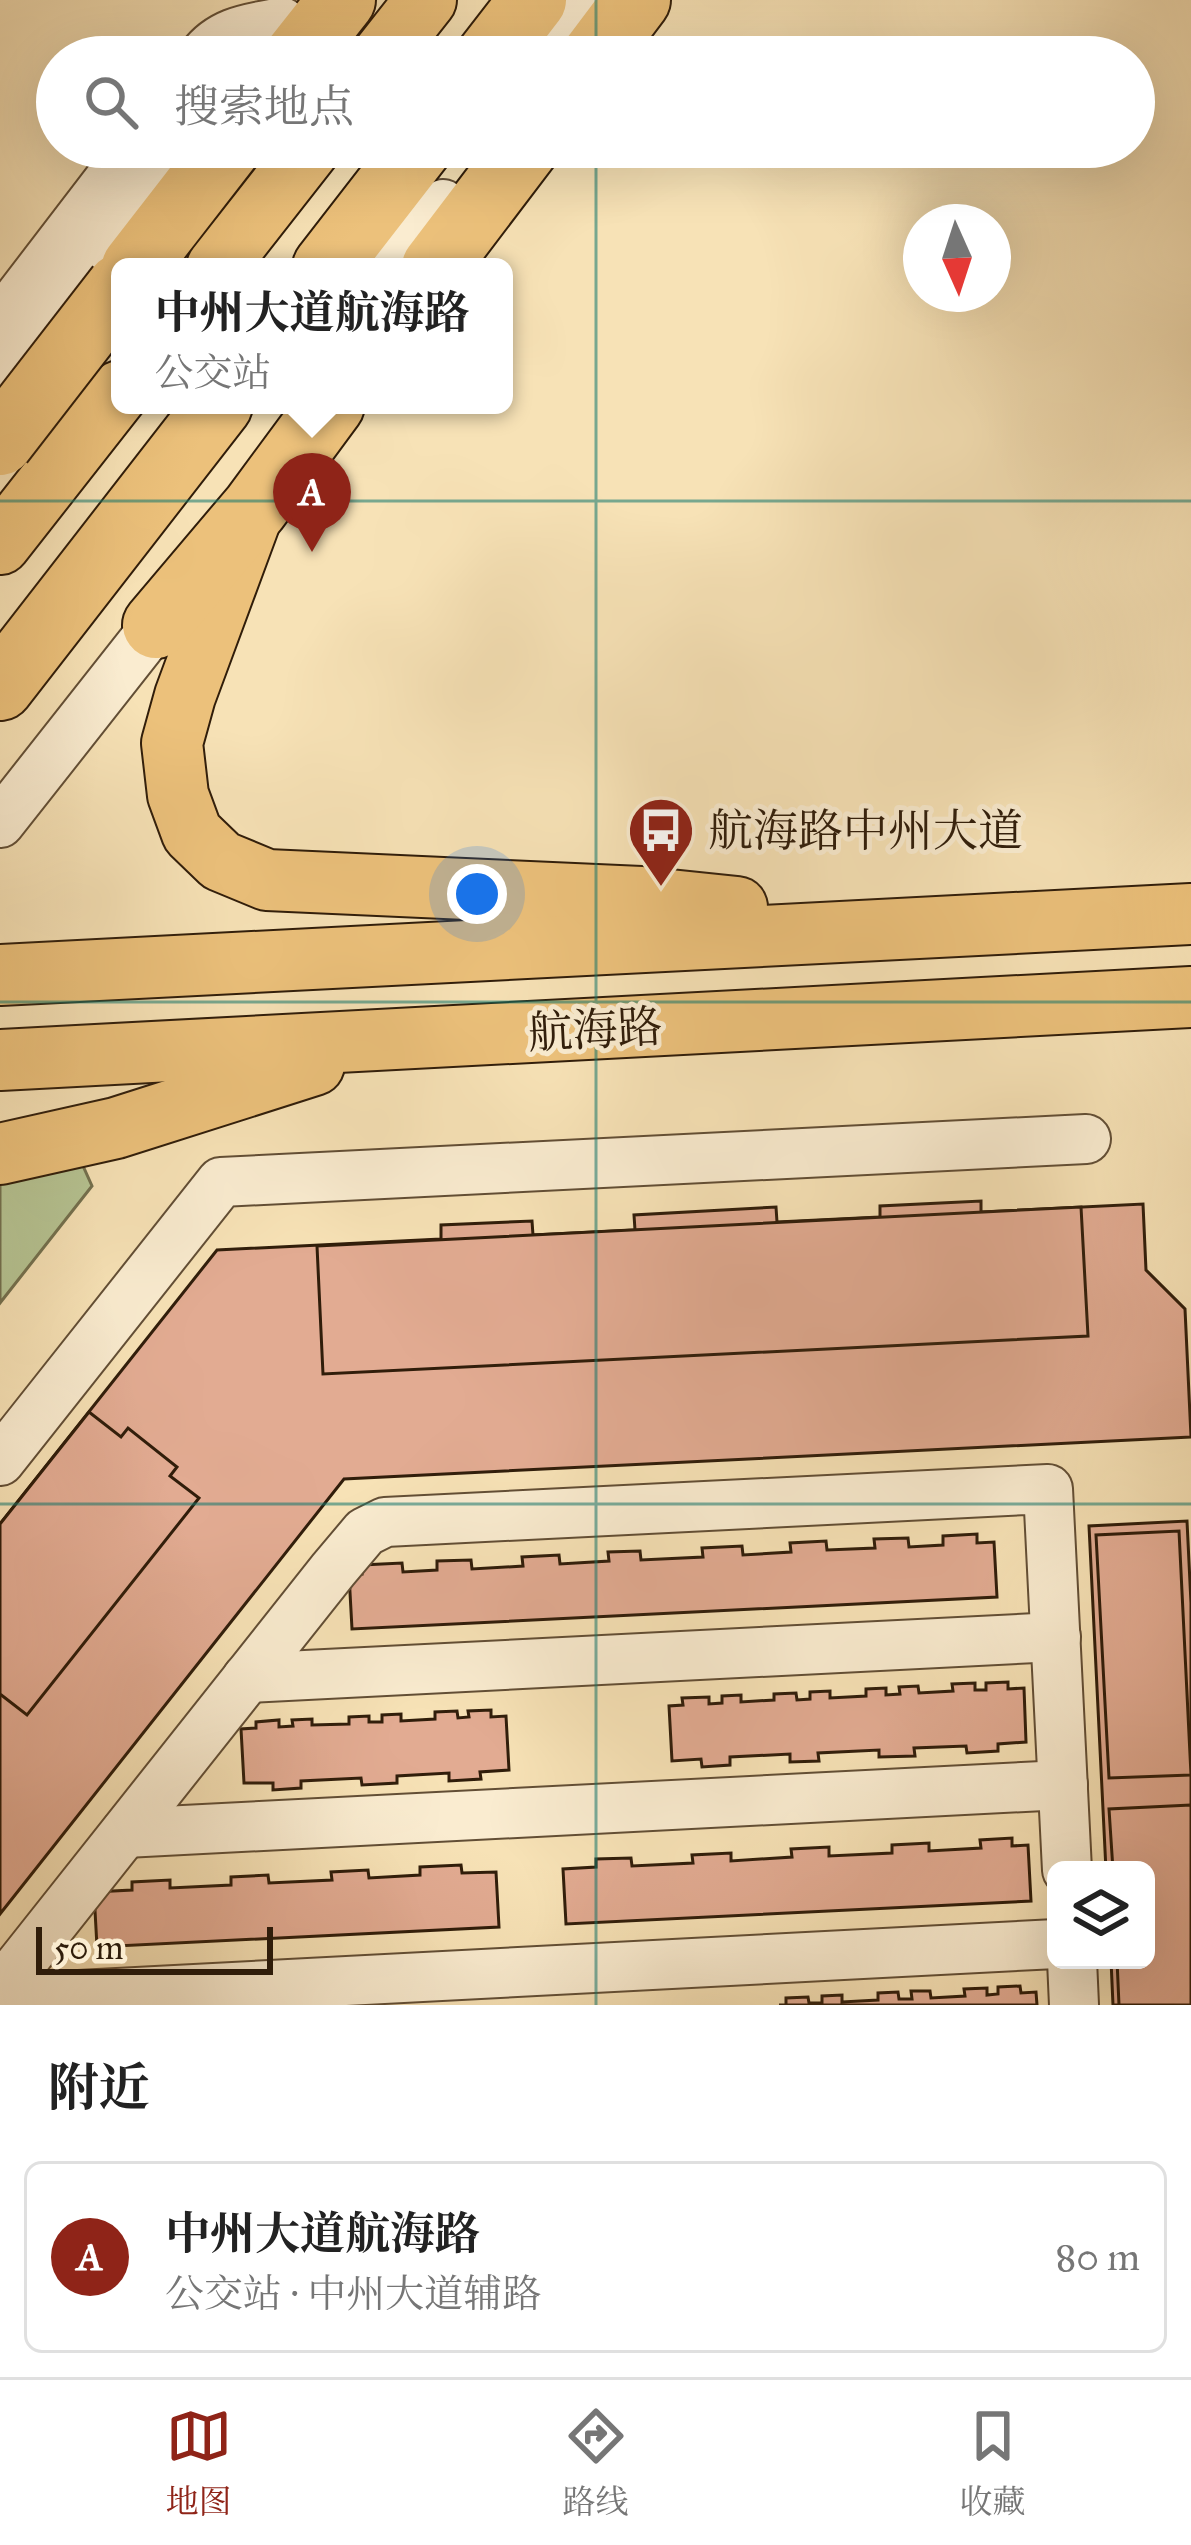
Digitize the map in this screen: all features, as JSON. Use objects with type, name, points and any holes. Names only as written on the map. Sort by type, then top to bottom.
[{"type":"highway","points":[[505,36],[533,0]]},
{"type":"highway","points":[[609,36],[637,0]]},
{"type":"highway","points":[[142,258],[212,168]]},
{"type":"highway","points":[[333,258],[403,168]]},
{"type":"highway","points":[[442,258],[510,168]]},
{"type":"highway","points":[[0,442],[111,298]]},
{"type":"highway","points":[[0,687],[212,414]]},
{"type":"highway","points":[[156,626],[255,508],[324,414]]},
{"type":"main road","points":[[398,36],[426,0]]},
{"type":"main road","points":[[469,36],[497,0]]},
{"type":"main road","points":[[238,258],[297,168]]},
{"type":"main road","points":[[240,258],[355,168]]},
{"type":"main road","points":[[0,422],[111,338]]},
{"type":"main road","points":[[0,544],[111,402]]},
{"type":"main road","points":[[0,637],[174,414]]},
{"type":"main road","points":[[255,508],[172,743],[178,795],[192,833],[221,861],[267,880],[718,903],[843,931]]},
{"type":"main road","name":"航海路","points":[[0,975],[1191,914]]},
{"type":"main road","name":"航海路","points":[[0,1060],[1191,998]]},
{"type":"main road","points":[[0,1154],[116,1128],[394,1039]]},
{"type":"street","points":[[569,36],[596,0]]},
{"type":"street","points":[[227,36],[235,31],[295,27]]},
{"type":"street","points":[[0,322],[118,168]]},
{"type":"street","points":[[0,385],[169,168]]},
{"type":"street","points":[[403,258],[470,168]]},
{"type":"street","points":[[0,823],[156,626],[243,471],[285,414]]},
{"type":"street","points":[[0,1461],[221,1182],[1086,1139]]},
{"type":"street","points":[[0,1994],[365,1532],[386,1522],[1048,1489],[1067,1861]]},
{"type":"street","points":[[248,1678],[1056,1637]]},
{"type":"street","points":[[124,1833],[1063,1785]]},
{"type":"street","points":[[0,1994],[1047,1944]]},
{"type":"street","points":[[1072,1969],[1074,2005]]},
{"type":"green space","points":[[0,1155],[83,1166],[92,1186],[0,1303]]},
{"type":"building","points":[[981,1201],[981,1212],[1143,1204],[1146,1270],[1185,1309],[1191,1437],[344,1479],[0,1914],[0,1524],[217,1250],[441,1239],[441,1225],[532,1221],[533,1235],[635,1230],[634,1215],[776,1207],[777,1222],[880,1217],[880,1206]]},
{"type":"building","points":[[1081,1207],[1088,1336],[323,1374],[317,1246]]},
{"type":"building","points":[[89,1412],[121,1437],[128,1428],[177,1467],[170,1476],[199,1498],[27,1715],[0,1694],[0,1524]]},
{"type":"building","points":[[1187,1521],[1191,2005],[1113,2005],[1111,1969],[1155,1969],[1155,1861],[1106,1861],[1089,1526]]},
{"type":"building","points":[[1179,1531],[1191,1775],[1109,1778],[1096,1535]]},
{"type":"building","points":[[977,1534],[977,1543],[994,1542],[997,1597],[352,1629],[349,1574],[362,1574],[362,1565],[402,1563],[403,1572],[437,1570],[437,1561],[471,1560],[472,1569],[523,1566],[522,1557],[559,1555],[560,1564],[609,1561],[608,1552],[640,1551],[641,1560],[703,1557],[702,1548],[742,1546],[743,1555],[791,1552],[790,1543],[826,1541],[827,1550],[875,1548],[874,1539],[908,1538],[909,1547],[943,1545],[943,1536]]},
{"type":"building","points":[[1008,1682],[1008,1689],[1024,1688],[1026,1742],[998,1744],[998,1751],[967,1753],[966,1746],[914,1748],[915,1756],[879,1757],[879,1750],[818,1753],[819,1761],[790,1762],[790,1754],[730,1757],[730,1765],[702,1767],[701,1759],[672,1761],[669,1706],[683,1705],[682,1698],[709,1697],[709,1704],[722,1703],[722,1696],[741,1695],[741,1702],[796,1693],[797,1700],[810,1699],[810,1692],[830,1691],[830,1698],[866,1696],[866,1689],[886,1688],[886,1695],[900,1694],[899,1687],[918,1686],[919,1693],[953,1691],[952,1684],[975,1683],[975,1690],[986,1690],[986,1683]]},
{"type":"building","points":[[491,1710],[491,1717],[506,1716],[509,1770],[480,1772],[481,1779],[449,1781],[449,1773],[397,1776],[397,1783],[362,1785],[361,1778],[301,1781],[301,1788],[273,1790],[273,1783],[244,1783],[241,1729],[256,1728],[256,1722],[279,1720],[279,1727],[293,1726],[292,1720],[312,1719],[312,1725],[349,1724],[349,1717],[369,1716],[369,1722],[382,1722],[382,1715],[401,1714],[401,1721],[435,1719],[435,1712],[457,1711],[458,1718],[469,1717],[468,1711]]},
{"type":"building","points":[[1191,1805],[1191,2005],[1119,2005],[1117,1969],[1155,1969],[1155,1861],[1112,1861],[1109,1809]]},
{"type":"building","points":[[1012,1838],[1012,1846],[1028,1845],[1031,1901],[566,1924],[563,1869],[596,1867],[596,1859],[631,1858],[632,1866],[693,1863],[692,1855],[731,1853],[731,1861],[792,1857],[791,1849],[829,1847],[829,1856],[892,1853],[892,1845],[929,1843],[929,1851],[981,1848],[980,1840]]},
{"type":"building","points":[[461,1865],[462,1873],[496,1872],[499,1927],[97,1947],[94,1892],[132,1890],[132,1882],[170,1880],[170,1888],[231,1885],[231,1877],[268,1875],[269,1883],[332,1880],[331,1872],[368,1870],[369,1878],[420,1875],[420,1867]]},
{"type":"building","points":[[1020,1986],[1021,1993],[1036,1992],[1037,2005],[786,2005],[786,1998],[808,1997],[809,2003],[822,2003],[822,1996],[842,1995],[842,2002],[878,2000],[878,1993],[898,1992],[899,1999],[912,1999],[911,1991],[930,1991],[931,1998],[965,1996],[964,1989],[987,1988],[987,1995],[998,1994],[998,1987]]},
{"type":"place","name":"中州大道航海路","points":[[312,552]]},
{"type":"place","name":"航海路中州大道","points":[[661,889]]}]
